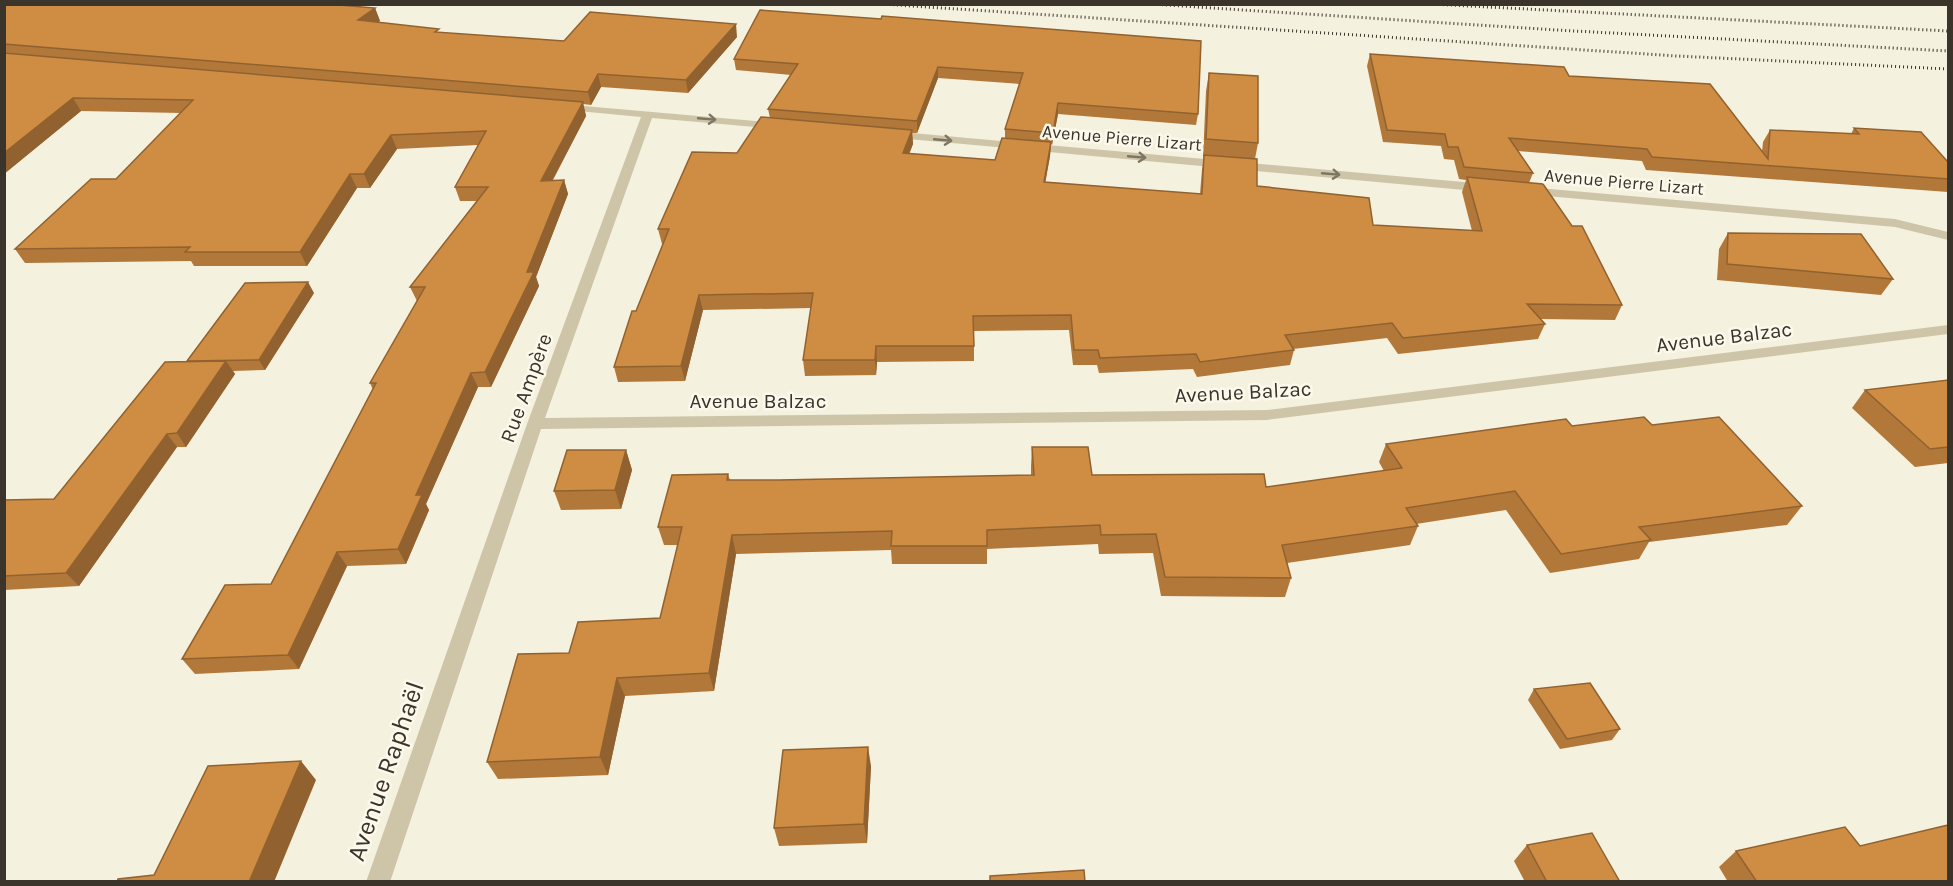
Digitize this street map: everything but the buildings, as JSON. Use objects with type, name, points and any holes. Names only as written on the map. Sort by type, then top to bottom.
[{"type":"street","points":[[553,106],[791,127]]},
{"type":"street","name":"Rue Ampère","points":[[447,678],[535,424],[648,114]]},
{"type":"street","name":"Avenue Pierre Lizart","points":[[874,134],[1895,223],[1948,236]]},
{"type":"street","name":"Avenue Balzac","points":[[535,424],[1267,416],[1948,330]]},
{"type":"street","name":"Avenue Raphaël","points":[[378,882],[447,678]]},
{"type":"railway","points":[[881,4],[1677,56],[1948,69]]},
{"type":"railway","points":[[1150,4],[1556,30],[1948,51]]},
{"type":"railway","points":[[1431,4],[1948,31]]}]
